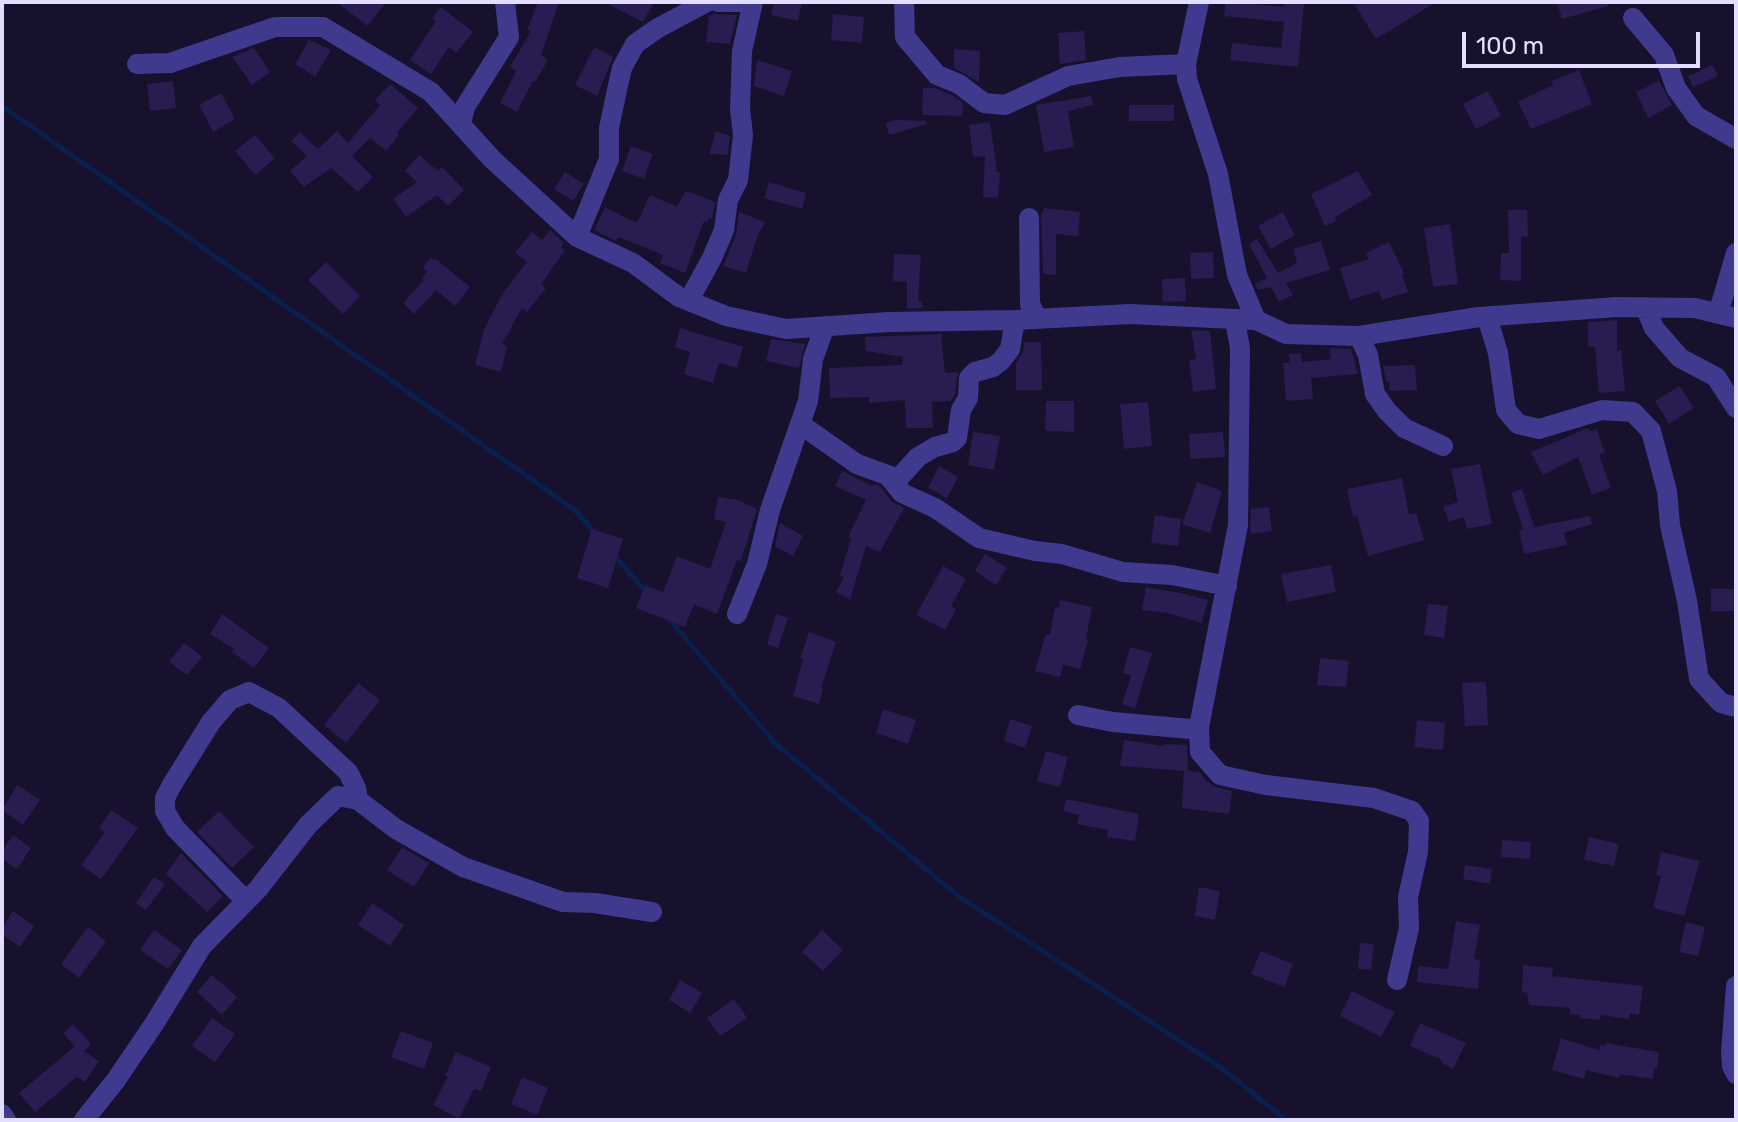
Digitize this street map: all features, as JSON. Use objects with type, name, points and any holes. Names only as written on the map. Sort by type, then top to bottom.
[{"type":"street","points":[[461,124],[465,107],[509,37],[505,2]]},
{"type":"street","points":[[577,237],[609,159],[609,128],[617,90],[622,68],[635,44],[707,2]]},
{"type":"street","points":[[689,300],[724,230],[728,200],[738,180],[743,135],[740,109],[742,51],[751,2],[718,2]]},
{"type":"street","points":[[904,2],[905,37],[914,49],[937,75],[959,84],[984,103],[1005,105],[1068,76],[1120,67],[1186,64]]},
{"type":"street","points":[[1199,2],[1186,64],[1187,79],[1218,174],[1246,320],[1240,348],[1238,525],[1199,727],[1200,752],[1220,775],[1266,785],[1374,798],[1412,811],[1419,821],[1418,852],[1408,897],[1409,928],[1397,980]]},
{"type":"street","points":[[1633,18],[1664,55],[1676,88],[1696,116],[1736,139]]},
{"type":"street","points":[[137,64],[170,63],[275,27],[323,27],[431,92],[492,159],[577,237],[633,263],[679,297],[726,316],[786,329],[889,322],[1130,314],[1246,320],[1286,334],[1359,336],[1487,317],[1617,307],[1695,308],[1727,316],[1736,253]]},
{"type":"street","points":[[1029,218],[1030,304],[1037,319]]},
{"type":"street","points":[[1646,309],[1654,328],[1680,358],[1716,377],[1736,408]]},
{"type":"street","points":[[1487,317],[1498,353],[1506,410],[1518,424],[1539,429],[1602,410],[1633,412],[1651,431],[1667,491],[1670,525],[1687,601],[1699,679],[1721,703],[1736,707]]},
{"type":"street","points":[[800,424],[857,464],[898,479],[918,457],[957,438],[961,410],[968,398],[969,378],[975,372],[993,367],[1001,361],[1010,349],[1015,320]]},
{"type":"street","points":[[737,614],[757,564],[770,510],[808,401],[813,359],[825,326]]},
{"type":"street","points":[[1359,336],[1368,355],[1375,394],[1387,411],[1404,428],[1443,446]]},
{"type":"street","points":[[889,477],[902,493],[935,508],[979,538],[1062,554],[1123,572],[1172,575],[1227,586]]},
{"type":"street","points":[[246,901],[175,828],[165,811],[165,798],[173,783],[211,722],[230,700],[249,692],[279,708],[348,772],[358,800]]},
{"type":"street","points":[[1078,715],[1128,723],[1190,729],[1199,727]]},
{"type":"street","points":[[84,1120],[154,1024],[202,946],[246,901],[308,825],[338,796],[358,800],[396,829],[463,867],[563,902],[595,903],[652,912]]},
{"type":"street","points":[[1736,986],[1731,1052],[1736,1074]]},
{"type":"street","points":[[2,1114],[6,1120]]},
{"type":"building","points":[[336,2],[386,2],[368,26]]},
{"type":"building","points":[[538,2],[559,2],[541,55],[548,60],[517,112],[500,103],[516,71],[510,67],[531,31],[527,30]]},
{"type":"building","points":[[604,2],[654,2],[643,22]]},
{"type":"building","points":[[774,2],[802,2],[798,21],[771,15]]},
{"type":"building","points":[[1226,2],[1284,7],[1285,2],[1304,2],[1298,67],[1230,60],[1232,43],[1281,48],[1284,22],[1224,16]]},
{"type":"building","points":[[1353,2],[1436,2],[1376,39]]},
{"type":"building","points":[[1557,2],[1607,2],[1608,6],[1562,19]]},
{"type":"building","points":[[441,7],[473,32],[456,53],[449,47],[431,74],[410,60],[436,21],[432,18]]},
{"type":"building","points":[[833,14],[864,17],[862,43],[831,40]]},
{"type":"building","points":[[737,15],[730,44],[706,42],[709,16]]},
{"type":"building","points":[[1084,31],[1086,60],[1060,64],[1058,33]]},
{"type":"building","points":[[309,40],[331,50],[315,77],[295,64]]},
{"type":"building","points":[[594,47],[613,57],[597,96],[575,85]]},
{"type":"building","points":[[254,48],[270,72],[252,85],[232,57]]},
{"type":"building","points":[[954,49],[980,51],[979,82],[954,68]]},
{"type":"building","points":[[757,60],[792,71],[784,96],[754,86]]},
{"type":"building","points":[[1712,65],[1718,76],[1693,87],[1688,76]]},
{"type":"building","points":[[1579,70],[1592,104],[1531,129],[1518,102],[1553,85],[1552,81]]},
{"type":"building","points":[[173,81],[176,108],[150,111],[147,84]]},
{"type":"building","points":[[1659,81],[1672,105],[1648,118],[1636,92]]},
{"type":"building","points":[[390,84],[418,108],[386,151],[370,138],[352,156],[373,177],[358,192],[331,168],[304,187],[290,171],[307,156],[291,141],[300,132],[318,149],[337,131],[348,143],[380,105],[375,100]]},
{"type":"building","points":[[923,88],[934,88],[952,95],[963,103],[962,116],[922,115]]},
{"type":"building","points":[[1488,91],[1501,116],[1476,129],[1463,104]]},
{"type":"building","points":[[221,93],[235,119],[213,132],[199,105]]},
{"type":"building","points":[[1091,96],[1093,105],[1068,111],[1074,147],[1044,152],[1036,105]]},
{"type":"building","points":[[1129,105],[1174,105],[1174,121],[1129,121]]},
{"type":"building","points":[[896,120],[926,121],[927,124],[889,135],[886,123]]},
{"type":"building","points":[[990,122],[997,172],[1000,172],[998,198],[983,197],[985,156],[973,157],[969,125]]},
{"type":"building","points":[[716,131],[730,136],[728,155],[709,154]]},
{"type":"building","points":[[255,135],[275,158],[255,175],[235,151]]},
{"type":"building","points":[[631,146],[653,154],[644,179],[622,171]]},
{"type":"building","points":[[419,155],[438,171],[442,167],[464,190],[448,206],[437,195],[406,217],[393,199],[417,182],[405,171]]},
{"type":"building","points":[[1358,171],[1372,195],[1325,226],[1311,194]]},
{"type":"building","points":[[565,172],[584,184],[573,201],[554,189]]},
{"type":"building","points":[[769,182],[806,193],[802,209],[764,198]]},
{"type":"building","points":[[686,191],[715,202],[712,219],[709,218],[706,223],[704,221],[685,273],[660,263],[663,255],[619,237],[616,241],[594,230],[605,207],[637,223],[650,195],[677,207]]},
{"type":"building","points":[[1044,208],[1080,212],[1078,236],[1056,234],[1056,275],[1043,274],[1041,215]]},
{"type":"building","points":[[1508,210],[1527,210],[1528,236],[1521,237],[1521,281],[1500,280],[1501,253],[1509,253]]},
{"type":"building","points":[[739,212],[765,222],[746,273],[723,266],[736,235]]},
{"type":"building","points":[[1283,212],[1295,235],[1271,249],[1258,226]]},
{"type":"building","points":[[1450,224],[1458,284],[1433,287],[1424,228]]},
{"type":"building","points":[[550,230],[564,243],[561,248],[565,250],[541,284],[546,288],[527,312],[522,308],[502,344],[507,346],[501,372],[475,365],[484,329],[503,293],[527,262],[515,253],[532,232],[542,240]]},
{"type":"building","points":[[1257,239],[1278,273],[1297,263],[1293,249],[1321,241],[1330,270],[1286,283],[1293,295],[1279,302],[1271,287],[1258,290],[1255,284],[1267,278],[1249,244]]},
{"type":"building","points":[[1389,242],[1404,273],[1408,292],[1382,300],[1379,291],[1350,300],[1340,268],[1369,259],[1366,253]]},
{"type":"building","points":[[1213,252],[1214,278],[1191,279],[1190,253]]},
{"type":"building","points":[[894,254],[921,255],[918,301],[922,301],[922,308],[907,309],[907,282],[893,281]]},
{"type":"building","points":[[430,258],[436,259],[470,287],[455,306],[436,290],[414,314],[403,303],[424,280],[427,271],[423,267]]},
{"type":"building","points":[[326,262],[360,296],[343,314],[308,280]]},
{"type":"building","points":[[1185,278],[1186,301],[1163,302],[1162,279]]},
{"type":"building","points":[[1617,320],[1617,351],[1621,350],[1625,391],[1599,393],[1595,347],[1588,347],[1588,322]]},
{"type":"building","points":[[680,328],[743,347],[737,368],[719,363],[713,383],[684,374],[690,352],[675,347]]},
{"type":"building","points":[[1191,330],[1210,331],[1216,389],[1193,392],[1189,360],[1196,359]]},
{"type":"building","points":[[941,334],[945,373],[958,372],[951,401],[932,402],[933,428],[906,428],[905,400],[869,403],[869,397],[830,398],[829,368],[902,365],[903,357],[866,351],[865,337]]},
{"type":"building","points":[[771,339],[805,344],[799,368],[766,361]]},
{"type":"building","points":[[1024,342],[1041,342],[1042,390],[1016,390],[1016,363],[1023,352]]},
{"type":"building","points":[[1330,348],[1351,349],[1358,374],[1311,378],[1313,399],[1286,401],[1283,363],[1290,363],[1289,354],[1301,353],[1302,362],[1331,359]]},
{"type":"building","points":[[1415,365],[1417,390],[1390,391],[1383,366]]},
{"type":"building","points":[[1680,386],[1694,408],[1669,424],[1655,401]]},
{"type":"building","points":[[1046,401],[1074,401],[1074,432],[1045,431]]},
{"type":"building","points":[[1148,402],[1152,446],[1124,449],[1120,404]]},
{"type":"building","points":[[1588,428],[1590,431],[1596,429],[1605,452],[1599,455],[1611,488],[1592,495],[1578,457],[1543,475],[1531,452]]},
{"type":"building","points":[[973,432],[1000,436],[994,470],[968,465]]},
{"type":"building","points":[[1223,432],[1225,457],[1190,459],[1189,434]]},
{"type":"building","points":[[1480,464],[1492,524],[1467,529],[1464,517],[1449,522],[1443,507],[1458,502],[1451,469]]},
{"type":"building","points":[[939,466],[958,477],[947,498],[928,488]]},
{"type":"building","points":[[842,471],[873,486],[880,486],[892,502],[904,508],[880,552],[866,546],[850,600],[836,592],[844,577],[840,576],[851,538],[848,537],[866,500],[835,486]]},
{"type":"building","points":[[1402,478],[1409,515],[1416,513],[1424,540],[1368,556],[1357,516],[1353,517],[1347,489]]},
{"type":"building","points":[[1197,482],[1222,491],[1210,533],[1182,524]]},
{"type":"building","points":[[1522,489],[1534,527],[1590,516],[1592,524],[1564,533],[1567,545],[1524,554],[1519,530],[1523,529],[1511,493]]},
{"type":"building","points":[[718,497],[738,500],[757,509],[741,561],[737,560],[717,614],[694,604],[685,627],[636,608],[646,585],[663,592],[677,556],[710,569],[726,522],[714,519]]},
{"type":"building","points":[[1269,507],[1272,531],[1250,534],[1251,509]]},
{"type":"building","points":[[1155,515],[1181,519],[1178,546],[1151,543]]},
{"type":"building","points":[[780,523],[803,536],[793,556],[775,546]]},
{"type":"building","points":[[592,529],[623,539],[608,588],[577,578]]},
{"type":"building","points":[[985,554],[1007,568],[996,585],[975,571]]},
{"type":"building","points":[[1331,565],[1336,592],[1287,602],[1281,574]]},
{"type":"building","points":[[943,566],[966,579],[951,606],[956,609],[945,630],[916,615]]},
{"type":"building","points":[[1146,587],[1208,600],[1202,623],[1168,613],[1142,610]]},
{"type":"building","points":[[1711,589],[1735,589],[1735,611],[1711,611]]},
{"type":"building","points":[[1060,600],[1092,607],[1080,669],[1063,665],[1060,677],[1035,671]]},
{"type":"building","points":[[1428,604],[1448,606],[1444,638],[1424,635]]},
{"type":"building","points":[[222,614],[269,648],[254,668],[232,652],[234,649],[210,634]]},
{"type":"building","points":[[776,614],[788,618],[778,648],[767,644]]},
{"type":"building","points":[[809,632],[836,642],[819,704],[793,696],[803,659],[800,658]]},
{"type":"building","points":[[184,643],[202,657],[187,675],[169,662]]},
{"type":"building","points":[[1130,647],[1152,653],[1135,708],[1122,704],[1131,676],[1123,673]]},
{"type":"building","points":[[1320,658],[1349,661],[1346,687],[1317,685]]},
{"type":"building","points":[[1486,682],[1488,725],[1465,726],[1462,683]]},
{"type":"building","points":[[358,683],[380,700],[346,743],[324,725]]},
{"type":"building","points":[[883,709],[916,720],[908,744],[876,733]]},
{"type":"building","points":[[1010,719],[1032,726],[1025,748],[1004,741]]},
{"type":"building","points":[[1417,720],[1445,723],[1443,750],[1414,747]]},
{"type":"building","points":[[1124,740],[1164,746],[1187,745],[1188,771],[1200,772],[1206,781],[1216,787],[1232,791],[1229,814],[1182,808],[1184,771],[1120,766]]},
{"type":"building","points":[[1046,751],[1068,757],[1060,787],[1037,781]]},
{"type":"building","points":[[17,785],[40,800],[23,825],[2,810]]},
{"type":"building","points":[[1066,799],[1139,814],[1135,841],[1107,837],[1108,830],[1077,824],[1079,815],[1063,811]]},
{"type":"building","points":[[111,810],[138,828],[101,879],[81,865],[105,832],[99,828]]},
{"type":"building","points":[[219,811],[254,847],[232,868],[197,832]]},
{"type":"building","points":[[13,835],[31,848],[17,869],[2,859],[2,851]]},
{"type":"building","points":[[1589,837],[1619,844],[1614,866],[1584,860]]},
{"type":"building","points":[[1502,840],[1531,842],[1530,859],[1501,857]]},
{"type":"building","points":[[402,847],[429,863],[414,887],[387,870]]},
{"type":"building","points":[[1661,852],[1700,861],[1684,916],[1653,908],[1661,876],[1656,875]]},
{"type":"building","points":[[181,853],[223,896],[207,912],[166,874]]},
{"type":"building","points":[[1465,865],[1492,869],[1490,884],[1463,879]]},
{"type":"building","points":[[154,877],[165,884],[146,910],[136,903]]},
{"type":"building","points":[[1199,887],[1220,891],[1215,920],[1195,916]]},
{"type":"building","points":[[372,903],[404,925],[390,946],[358,925]]},
{"type":"building","points":[[13,911],[34,926],[20,947],[2,934],[2,927]]},
{"type":"building","points":[[1456,921],[1480,925],[1474,959],[1480,960],[1478,989],[1417,982],[1418,966],[1448,969]]},
{"type":"building","points":[[1686,922],[1705,927],[1698,956],[1679,952]]},
{"type":"building","points":[[88,927],[106,941],[79,978],[61,964]]},
{"type":"building","points":[[154,930],[182,950],[168,969],[140,950]]},
{"type":"building","points":[[822,930],[843,950],[823,971],[802,952]]},
{"type":"building","points":[[1360,943],[1374,944],[1371,970],[1358,969]]},
{"type":"building","points":[[1261,951],[1293,964],[1284,987],[1251,974]]},
{"type":"building","points":[[1523,965],[1553,968],[1552,976],[1643,986],[1639,1015],[1630,1013],[1629,1019],[1601,1015],[1600,1020],[1570,1014],[1570,1008],[1529,1005],[1527,993],[1522,992]]},
{"type":"building","points":[[212,975],[237,997],[222,1015],[197,992]]},
{"type":"building","points":[[680,980],[702,993],[690,1013],[669,1000]]},
{"type":"building","points":[[1352,991],[1395,1012],[1381,1037],[1340,1016]]},
{"type":"building","points":[[734,999],[747,1018],[720,1036],[707,1018]]},
{"type":"building","points":[[212,1018],[235,1034],[215,1062],[192,1046]]},
{"type":"building","points":[[1420,1023],[1466,1043],[1453,1069],[1442,1060],[1410,1046]]},
{"type":"building","points":[[73,1024],[91,1044],[84,1051],[99,1061],[85,1082],[77,1077],[35,1112],[19,1093],[75,1046],[63,1033]]},
{"type":"building","points":[[401,1031],[433,1043],[424,1069],[391,1057]]},
{"type":"building","points":[[1561,1038],[1599,1050],[1600,1045],[1604,1046],[1605,1043],[1659,1052],[1653,1079],[1620,1074],[1619,1078],[1586,1070],[1584,1079],[1552,1070]]},
{"type":"building","points":[[456,1052],[491,1067],[481,1091],[474,1089],[459,1119],[433,1105],[448,1077],[445,1076]]},
{"type":"building","points":[[522,1077],[548,1088],[537,1115],[511,1104]]},
{"type":"waterway","points":[[2,106],[575,510],[594,532]]},
{"type":"waterway","points":[[614,555],[647,593]]},
{"type":"waterway","points":[[669,619],[775,743],[957,895],[1220,1067],[1286,1120]]}]
